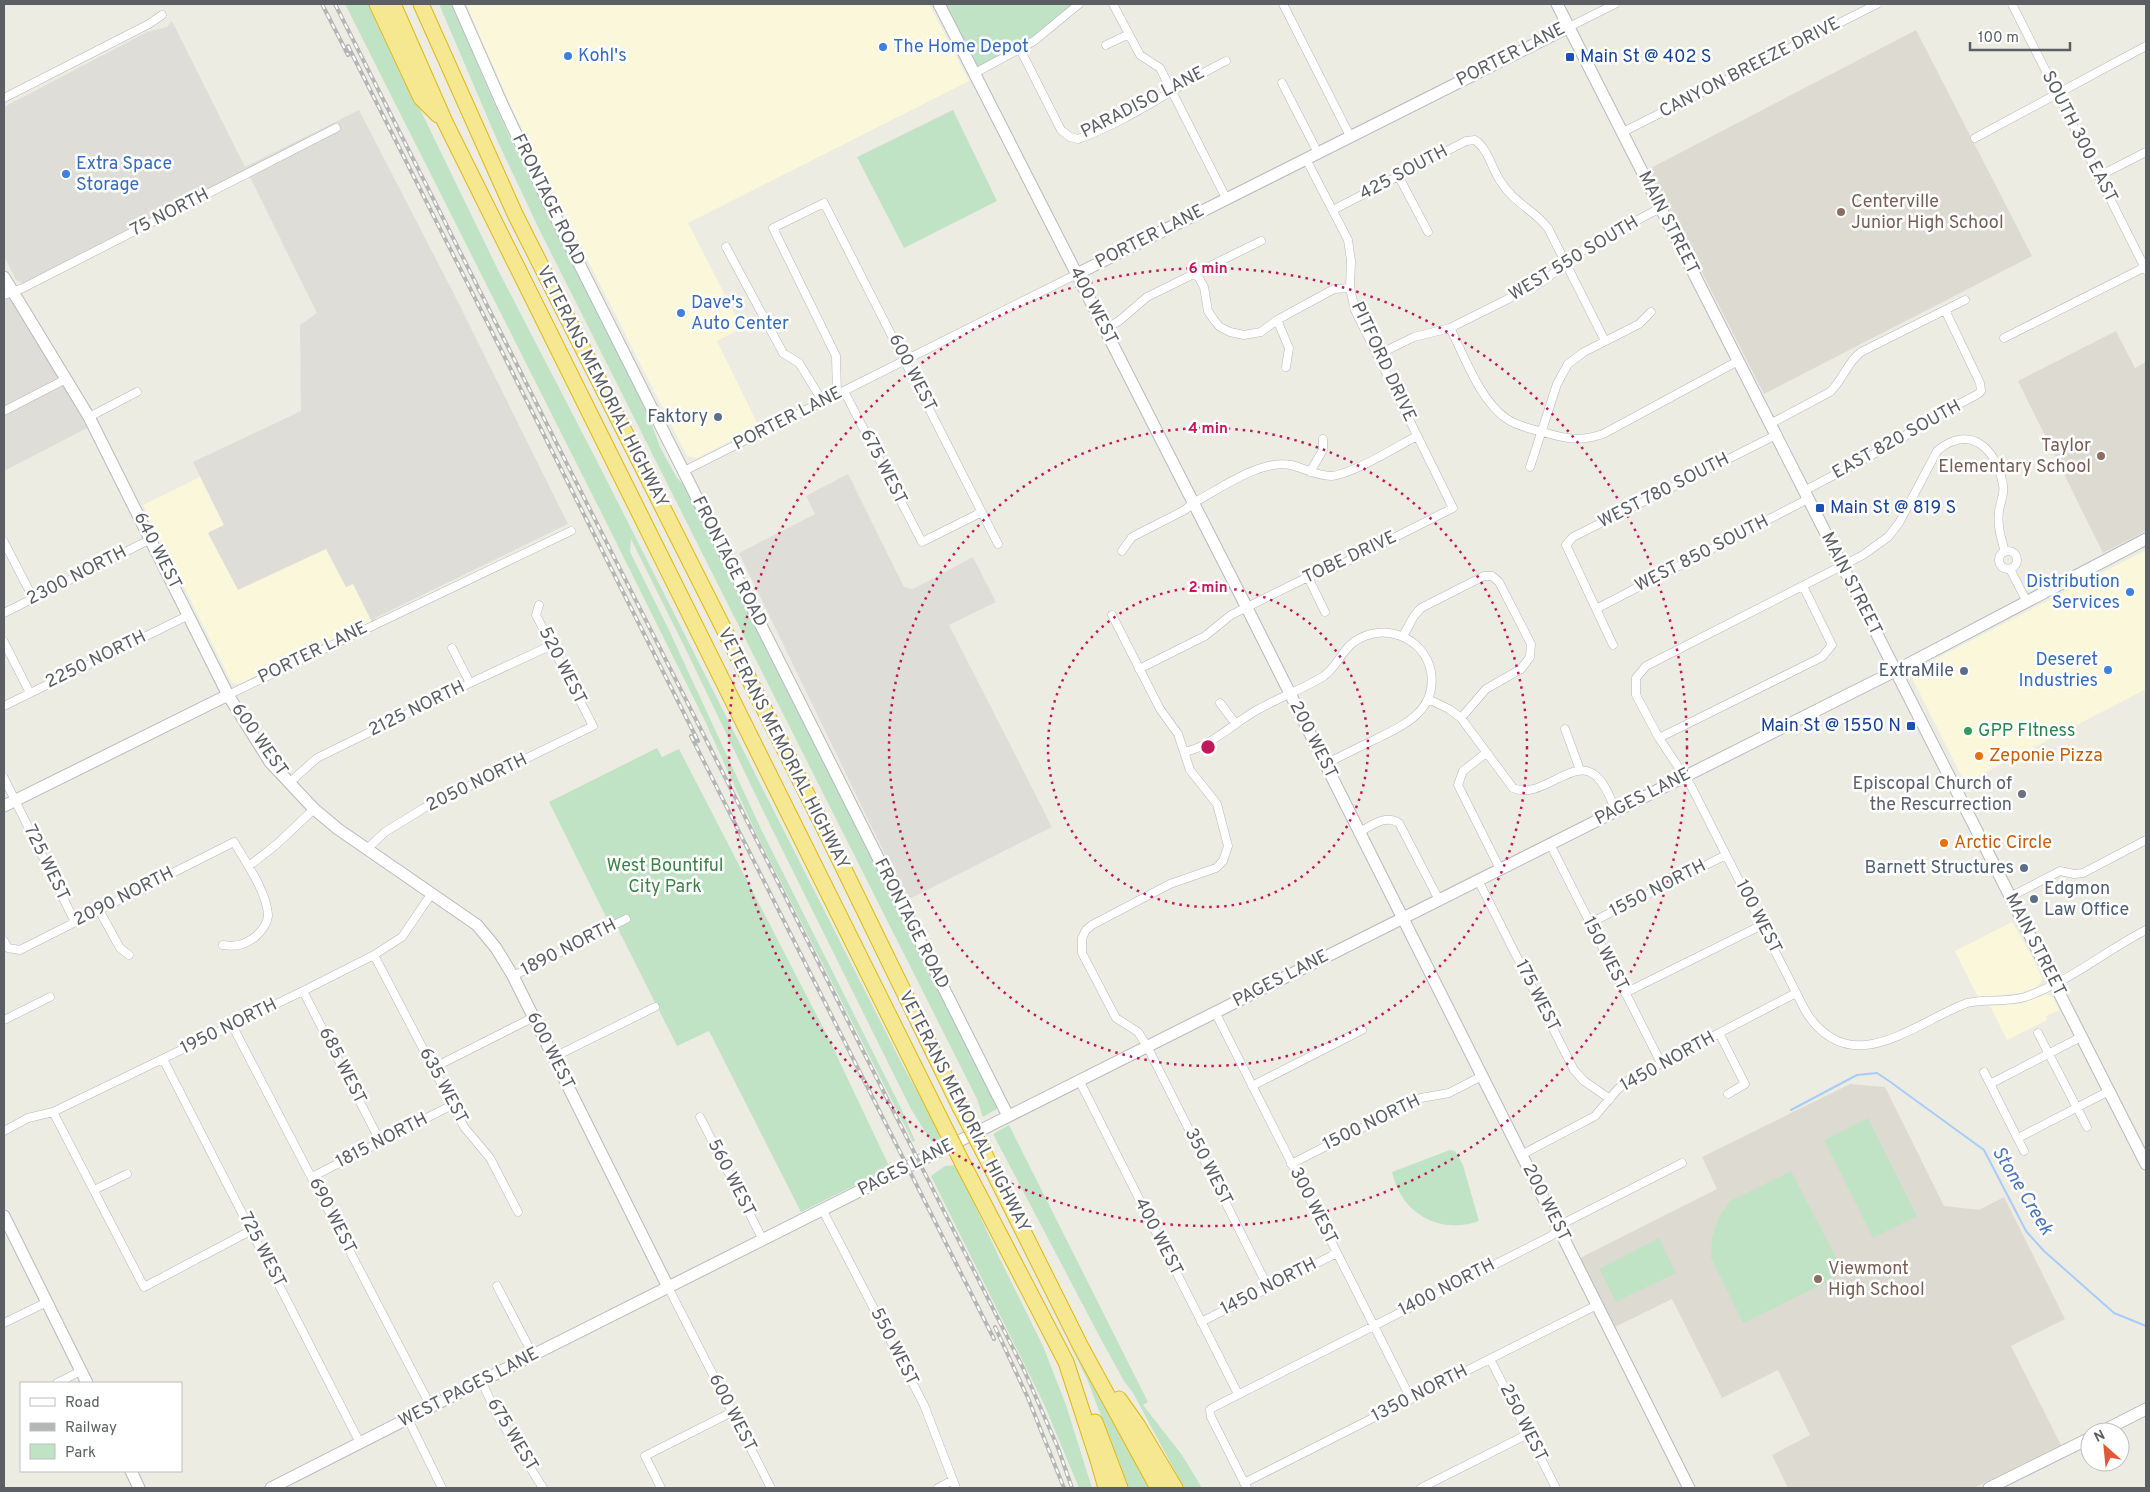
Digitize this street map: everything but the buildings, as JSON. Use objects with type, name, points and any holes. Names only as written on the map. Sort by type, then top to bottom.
[{"type":"highway","points":[[377,4],[421,98],[446,122]]},
{"type":"highway","name":"VETERANS MEMORIAL HIGHWAY","points":[[394,4],[446,122],[940,1118],[1066,1362],[1106,1488]]},
{"type":"highway","name":"VETERANS MEMORIAL HIGHWAY","points":[[421,4],[515,214],[817,816],[960,1108],[1082,1347],[1158,1488]]},
{"type":"highway","points":[[431,4],[463,98]]},
{"type":"highway","points":[[1082,1347],[1138,1426],[1175,1488]]},
{"type":"highway","points":[[1066,1362],[1090,1410],[1120,1488]]},
{"type":"street","name":"FRONTAGE ROAD","points":[[458,4],[538,182],[1008,1116]]},
{"type":"street","name":"400 WEST","points":[[939,4],[1247,608]]},
{"type":"street","points":[[975,73],[1042,36],[1079,4]]},
{"type":"street","points":[[1114,4],[1140,55],[1160,68],[1226,198]]},
{"type":"street","points":[[1283,4],[1350,136]]},
{"type":"street","name":"MAIN STREET","points":[[1557,4],[2146,1164]]},
{"type":"street","name":"PORTER LANE","points":[[684,472],[1615,4]]},
{"type":"street","name":"CANYON BREEZE DRIVE","points":[[1623,132],[1876,4]]},
{"type":"street","name":"SOUTH 300 EAST","points":[[2012,4],[2146,268]]},
{"type":"street","points":[[4,98],[149,24],[162,15]]},
{"type":"street","points":[[1106,46],[1129,34]]},
{"type":"street","points":[[1975,138],[2057,92],[2146,46]]},
{"type":"street","name":"PARADISO LANE","points":[[1020,49],[1062,130],[1070,137],[1078,138],[1088,135],[1172,92],[1226,61]]},
{"type":"street","points":[[1282,83],[1318,152]]},
{"type":"street","name":"75 NORTH","points":[[8,294],[336,128]]},
{"type":"street","name":"425 SOUTH","points":[[1333,210],[1466,141],[1475,140],[1482,146],[1505,188],[1515,200],[1540,217],[1566,262]]},
{"type":"street","points":[[2099,176],[2146,152]]},
{"type":"street","name":"PITFORD DRIVE","points":[[1306,159],[1348,240],[1351,261],[1350,288],[1355,310],[1453,508]]},
{"type":"street","points":[[1398,176],[1428,232]]},
{"type":"street","name":"675 WEST","points":[[824,203],[773,228],[836,356],[841,393],[922,542],[982,512]]},
{"type":"street","name":"600 WEST","points":[[824,203],[998,544]]},
{"type":"street","name":"WEST 550 SOUTH","points":[[1377,355],[1414,337],[1450,328],[1542,282],[1586,248],[1660,208]]},
{"type":"street","points":[[1105,329],[1119,321],[1147,297],[1261,241]]},
{"type":"street","points":[[726,247],[783,353],[799,363],[823,402]]},
{"type":"street","points":[[1566,262],[1604,341]]},
{"type":"street","points":[[2004,338],[2146,268]]},
{"type":"street","points":[[1196,273],[1204,287],[1208,311],[1220,327],[1230,332],[1244,335],[1261,332],[1277,320],[1334,289],[1350,288]]},
{"type":"street","name":"640 WEST","points":[[4,277],[8,294],[66,379],[86,413],[228,695]]},
{"type":"street","points":[[1770,424],[1830,392],[1836,386],[1851,360],[1861,352],[1965,300]]},
{"type":"street","name":"EAST 820 SOUTH","points":[[1806,495],[1902,439],[1914,428],[1974,397],[1981,391],[1980,383],[1945,310]]},
{"type":"street","points":[[1530,467],[1557,384],[1568,364],[1584,352],[1639,324],[1650,312]]},
{"type":"street","points":[[1277,320],[1289,348],[1286,367]]},
{"type":"street","points":[[1450,328],[1484,395],[1496,411],[1508,420],[1572,440],[1587,439],[1603,434],[1738,361]]},
{"type":"street","points":[[4,411],[66,379]]},
{"type":"street","points":[[86,413],[137,392]]},
{"type":"street","name":"WEST 780 SOUTH","points":[[1596,609],[1566,545],[1573,537],[1776,435]]},
{"type":"street","points":[[1122,551],[1132,537],[1185,510],[1193,503],[1249,473],[1275,464],[1291,465],[1310,472],[1332,476],[1350,471],[1417,436]]},
{"type":"street","points":[[1310,472],[1323,450],[1323,439]]},
{"type":"street","name":"100 WEST","points":[[2005,552],[1998,528],[1998,513],[2004,486],[1997,463],[1986,448],[1975,441],[1958,439],[1947,443],[1937,451],[1900,523],[1888,537],[1863,555],[1646,666],[1636,678],[1636,695],[1659,738],[1686,776],[1806,1012],[1818,1026],[1833,1038],[1846,1043],[1868,1045],[1889,1041],[1968,1003],[2017,999],[2054,983]]},
{"type":"street","name":"WEST 850 SOUTH","points":[[1596,609],[1806,495]]},
{"type":"street","name":"TOBE DRIVE","points":[[1139,669],[1205,636],[1229,616],[1308,577],[1334,568],[1453,508]]},
{"type":"street","name":"PORTER LANE","points":[[4,806],[228,695],[571,531]]},
{"type":"street","name":"2300 NORTH","points":[[4,613],[150,539]]},
{"type":"street","name":"PAGES LANE","points":[[668,1287],[1895,671],[2146,539]]},
{"type":"street","points":[[4,542],[33,598]]},
{"type":"street","points":[[2005,552],[2011,552],[2016,559],[2015,566],[2010,569],[2004,568],[2000,564],[2000,557],[2005,552]]},
{"type":"street","points":[[2010,569],[2027,602]]},
{"type":"street","points":[[1403,636],[1414,616],[1430,602],[1484,576],[1495,578],[1500,582],[1530,640],[1532,647],[1530,657],[1521,669],[1486,689],[1461,718]]},
{"type":"street","points":[[1308,577],[1325,612]]},
{"type":"street","points":[[1659,738],[1822,657],[1832,646],[1803,586]]},
{"type":"street","name":"520 WEST","points":[[539,605],[536,615],[593,726]]},
{"type":"street","name":"200 WEST","points":[[1247,608],[1689,1488]]},
{"type":"street","points":[[1596,609],[1613,645]]},
{"type":"street","name":"2250 NORTH","points":[[4,706],[189,615]]},
{"type":"street","name":"350 WEST","points":[[1112,615],[1160,709],[1178,734],[1193,775],[1210,794],[1219,809],[1228,844],[1223,860],[1212,870],[1170,884],[1086,930],[1082,938],[1082,953],[1119,1022],[1138,1032],[1147,1046],[1268,1288]]},
{"type":"street","points":[[1185,752],[1207,744],[1254,711],[1328,672],[1350,645],[1362,637],[1384,632],[1403,636],[1418,646],[1429,663],[1432,682],[1428,699],[1421,712],[1405,724],[1326,764]]},
{"type":"street","points":[[4,642],[30,693]]},
{"type":"street","name":"2125 NORTH","points":[[289,783],[317,758],[552,645]]},
{"type":"street","points":[[452,648],[470,683]]},
{"type":"street","name":"600 WEST","points":[[228,695],[270,762],[314,809],[367,849],[477,925],[496,948],[534,1017],[668,1287],[771,1488]]},
{"type":"street","points":[[1428,699],[1449,709],[1461,718],[1510,785],[1521,791],[1534,789],[1580,770],[1588,771],[1599,779],[1616,811]]},
{"type":"street","points":[[1220,702],[1236,724]]},
{"type":"street","name":"2050 NORTH","points":[[367,849],[385,832],[424,808],[593,726]]},
{"type":"street","points":[[1565,729],[1580,770]]},
{"type":"street","points":[[1486,753],[1463,771],[1458,784],[1500,869]]},
{"type":"street","name":"725 WEST","points":[[4,778],[75,922]]},
{"type":"street","points":[[223,945],[235,947],[247,943],[262,931],[268,916],[266,901],[249,866],[277,844],[314,809]]},
{"type":"street","points":[[1360,832],[1385,820],[1391,819],[1399,823],[1439,900]]},
{"type":"street","points":[[2010,896],[2060,871],[2074,874],[2083,873],[2146,840]]},
{"type":"street","name":"2090 NORTH","points":[[4,941],[8,948],[20,950],[234,842],[249,866]]},
{"type":"street","name":"150 WEST","points":[[1550,844],[1661,1063]]},
{"type":"street","name":"1550 NORTH","points":[[1590,923],[1726,855]]},
{"type":"street","name":"175 WEST","points":[[1478,880],[1574,1070],[1584,1081],[1610,1099]]},
{"type":"street","name":"1950 NORTH","points":[[4,1131],[28,1118],[53,1112],[303,991],[374,954],[402,937],[432,893]]},
{"type":"street","points":[[100,910],[120,948],[128,955]]},
{"type":"street","name":"1890 NORTH","points":[[513,976],[626,920]]},
{"type":"street","points":[[1625,993],[1762,925]]},
{"type":"street","points":[[2054,983],[2093,963],[2118,945],[2146,930]]},
{"type":"street","name":"635 WEST","points":[[374,954],[464,1127],[490,1158],[518,1212]]},
{"type":"street","name":"685 WEST","points":[[303,991],[380,1141]]},
{"type":"street","name":"1450 NORTH","points":[[1521,1155],[1590,1120],[1625,1083],[1796,993]]},
{"type":"street","points":[[4,1020],[50,997]]},
{"type":"street","points":[[554,1057],[655,1007]]},
{"type":"street","name":"300 WEST","points":[[1215,1012],[1411,1399]]},
{"type":"street","points":[[433,1068],[534,1017]]},
{"type":"street","name":"690 WEST","points":[[232,1025],[431,1407]]},
{"type":"street","points":[[1252,1086],[1362,1030]]},
{"type":"street","points":[[1718,1033],[1745,1084],[1728,1094]]},
{"type":"street","points":[[2038,1033],[2087,1127]]},
{"type":"street","points":[[1990,1084],[2081,1037]]},
{"type":"street","name":"725 WEST","points":[[163,1059],[360,1443]]},
{"type":"street","points":[[1984,1072],[2024,1151]]},
{"type":"street","name":"1500 NORTH","points":[[1292,1164],[1421,1098],[1449,1093],[1482,1076]]},
{"type":"street","name":"400 WEST","points":[[1079,1080],[1238,1394]]},
{"type":"street","points":[[2018,1138],[2109,1091]]},
{"type":"street","name":"1815 NORTH","points":[[312,1177],[452,1105]]},
{"type":"street","points":[[53,1112],[144,1287],[252,1230]]},
{"type":"street","name":"560 WEST","points":[[700,1117],[763,1240]]},
{"type":"street","name":"1400 NORTH","points":[[1246,1485],[1211,1417],[1210,1410],[1215,1406],[1551,1236],[1566,1222],[1682,1163]]},
{"type":"street","points":[[94,1190],[127,1174]]},
{"type":"street","name":"550 WEST","points":[[822,1210],[924,1405],[955,1484]]},
{"type":"street","points":[[4,1216],[86,1382]]},
{"type":"street","name":"1450 NORTH","points":[[1201,1322],[1337,1253]]},
{"type":"street","points":[[497,1286],[533,1355]]},
{"type":"street","name":"WEST PAGES LANE","points":[[272,1488],[668,1287]]},
{"type":"street","points":[[4,1323],[47,1302]]},
{"type":"street","name":"1350 NORTH","points":[[1246,1485],[1597,1305]]},
{"type":"street","name":"250 WEST","points":[[1490,1359],[1556,1488]]},
{"type":"street","points":[[59,1382],[81,1371]]},
{"type":"street","name":"675 WEST","points":[[482,1382],[498,1415],[543,1488]]},
{"type":"street","points":[[2121,1422],[2146,1410]]},
{"type":"street","points":[[661,1488],[645,1456],[732,1412]]},
{"type":"street","points":[[408,1419],[442,1488]]},
{"type":"street","points":[[1421,1488],[1528,1434]]},
{"type":"street","points":[[1989,1488],[2080,1443]]},
{"type":"street","points":[[131,1472],[139,1488]]},
{"type":"street","points":[[938,1488],[955,1484]]},
{"type":"shaded area","points":[[466,4],[929,4],[969,81],[688,223],[742,328],[717,341],[759,427],[697,458],[687,456],[535,156]]},
{"type":"shaded area","points":[[172,21],[245,167],[359,110],[456,298],[568,524],[377,617],[372,622],[353,584],[346,587],[326,549],[238,590],[208,533],[224,525],[193,462],[301,411],[300,325],[317,313],[247,171],[24,284],[16,280],[4,256],[4,107],[147,32],[167,27]]},
{"type":"shaded area","name":"Centerville Junior High School","points":[[1916,30],[2032,256],[1764,394],[1649,169]]},
{"type":"shaded area","points":[[4,290],[71,397],[87,428],[4,471]]},
{"type":"shaded area","name":"Taylor Elementary School","points":[[2116,331],[2135,368],[2146,362],[2146,531],[2103,553],[2018,381]]},
{"type":"shaded area","points":[[848,474],[904,587],[913,589],[973,557],[996,602],[949,625],[1052,827],[907,900],[739,553],[815,514],[806,496]]},
{"type":"shaded area","points":[[200,477],[224,525],[208,532],[326,549],[346,587],[353,584],[372,622],[350,633],[302,651],[239,684],[232,683],[143,505]]},
{"type":"shaded area","points":[[2146,550],[2146,689],[1965,783],[1912,678],[1914,670]]},
{"type":"shaded area","points":[[2012,922],[2031,954],[2042,981],[2035,988],[2020,993],[1978,997],[1955,951]]},
{"type":"shaded area","points":[[2046,994],[2053,997],[2059,1010],[2046,1016],[2047,1020],[2007,1040],[1990,1006],[2020,1004]]},
{"type":"shaded area","name":"Viewmont High School","points":[[1850,1084],[1885,1087],[1944,1206],[1979,1210],[2004,1197],[2065,1319],[2011,1346],[2061,1445],[1974,1488],[1788,1488],[1772,1455],[1810,1435],[1778,1370],[1722,1398],[1672,1299],[1615,1327],[1580,1258],[1717,1189],[1702,1157]]},
{"type":"green space","points":[[345,4],[369,4],[499,272],[599,465],[902,1064],[943,1138],[935,1142],[931,1141],[911,1109],[631,539],[630,552],[668,628],[761,829],[900,1106],[915,1141],[913,1142],[755,831],[705,721]]},
{"type":"green space","points":[[439,4],[452,4],[527,174],[557,229],[648,414],[660,447],[677,478],[684,485],[998,1108],[983,1117],[977,1099],[539,229],[498,142]]},
{"type":"green space","points":[[939,4],[1079,4],[1049,30],[975,73]]},
{"type":"green space","points":[[953,110],[997,201],[904,248],[857,157]]},
{"type":"green space","name":"West Bountiful City Park","points":[[657,748],[662,757],[679,749],[828,1037],[890,1168],[801,1212],[709,1031],[677,1046],[618,929],[608,921],[549,802]]},
{"type":"green space","points":[[1868,1118],[1917,1216],[1873,1238],[1824,1140]]},
{"type":"green space","points":[[1009,1125],[1148,1402],[1143,1405],[1182,1455],[1202,1488],[1184,1488],[1133,1393],[1124,1381],[1103,1343],[993,1134]]},
{"type":"green space","points":[[1450,1150],[1455,1151],[1463,1165],[1479,1221],[1464,1225],[1450,1225],[1424,1218],[1413,1210],[1397,1187],[1392,1172]]},
{"type":"green space","points":[[956,1165],[1043,1346],[1066,1405],[1092,1488],[1079,1488],[1044,1404],[931,1176],[945,1166]]},
{"type":"green space","points":[[1791,1171],[1839,1263],[1835,1275],[1830,1277],[1831,1280],[1743,1323],[1711,1258],[1712,1237],[1718,1219],[1730,1201]]},
{"type":"green space","points":[[1659,1238],[1676,1273],[1616,1302],[1599,1269]]},
{"type":"green space","points":[[1071,1347],[1140,1469],[1148,1488],[1128,1488],[1087,1379]]},
{"type":"waterway","name":"Stone Creek","points":[[1791,1110],[1857,1075],[1877,1073],[1984,1150],[2026,1231],[2044,1251],[2114,1313],[2146,1326]]},
{"type":"railway","points":[[322,4],[348,55]]},
{"type":"railway","points":[[335,4],[1024,1370],[1058,1448],[1072,1488]]},
{"type":"railway","points":[[348,46],[698,741]]},
{"type":"railway","points":[[691,736],[994,1339]]},
{"type":"railway","points":[[995,1327],[1028,1398],[1064,1488]]},
{"type":"place","name":"The Home Depot","points":[[883,47]]},
{"type":"place","name":"Kohl's","points":[[568,56]]},
{"type":"place","name":"Main St @ 402 S","points":[[1570,57]]},
{"type":"place","name":"Extra Space Storage","points":[[66,174]]},
{"type":"place","name":"Centerville Junior High School","points":[[1841,212]]},
{"type":"place","name":"Dave's Auto Center","points":[[681,313]]},
{"type":"place","name":"Faktory","points":[[718,417]]},
{"type":"place","name":"Taylor Elementary School","points":[[2101,456]]},
{"type":"place","name":"Main St @ 819 S","points":[[1820,508]]},
{"type":"place","name":"Distribution Services","points":[[2130,592]]},
{"type":"place","name":"Deseret Industries","points":[[2108,670]]},
{"type":"place","name":"ExtraMile","points":[[1964,671]]},
{"type":"place","name":"Main St @ 1550 N","points":[[1911,726]]},
{"type":"place","name":"GPP FItness","points":[[1968,731]]},
{"type":"place","name":"Zeponie Pizza","points":[[1979,756]]},
{"type":"place","name":"Episcopal Church of the Rescurrection","points":[[2022,794]]},
{"type":"place","name":"Arctic Circle","points":[[1944,843]]},
{"type":"place","name":"Barnett Structures","points":[[2024,868]]},
{"type":"place","name":"Edgmon Law Office","points":[[2034,899]]},
{"type":"place","name":"Viewmont High School","points":[[1818,1279]]}]
